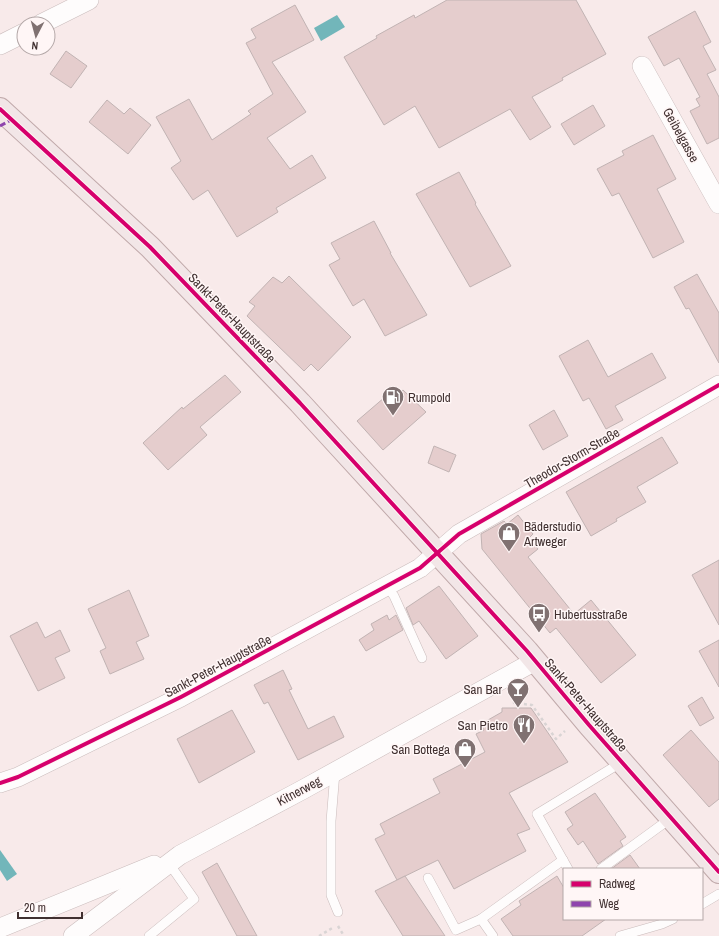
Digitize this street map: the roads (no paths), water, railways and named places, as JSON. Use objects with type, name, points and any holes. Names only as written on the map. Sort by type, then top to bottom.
[{"type":"main road","name":"Sankt-Peter-Hauptstraße","points":[[0,109],[150,247],[300,403],[421,536],[438,552],[719,872]]},
{"type":"street","points":[[56,16],[89,0]]},
{"type":"street","points":[[0,45],[16,37]]},
{"type":"street","name":"Geibelgasse","points":[[642,66],[719,204]]},
{"type":"street","name":"Theodor-Storm-Straße","points":[[438,552],[459,534],[719,385]]},
{"type":"street","name":"Sankt-Peter-Hauptstraße","points":[[0,783],[18,777],[181,697],[420,568],[438,552]]},
{"type":"street","name":"Kitnerweg","points":[[73,936],[174,858],[335,772],[535,661]]},
{"type":"street","points":[[0,928],[174,858]]},
{"type":"lane","points":[[387,586],[394,596],[422,658]]},
{"type":"lane","points":[[567,868],[537,814],[622,762]]},
{"type":"lane","points":[[335,772],[331,821],[331,895],[338,912]]},
{"type":"lane","points":[[602,868],[671,818]]},
{"type":"lane","points":[[149,936],[194,899],[174,858]]},
{"type":"lane","points":[[428,878],[456,930],[481,919],[563,860]]},
{"type":"lane","points":[[703,903],[719,894]]},
{"type":"lane","points":[[481,919],[492,936]]},
{"type":"lane","points":[[620,936],[671,920]]},
{"type":"water","points":[[337,15],[345,27],[321,41],[314,28]]},
{"type":"water","points":[[0,850],[17,874],[7,881],[0,870]]},
{"type":"place","name":"Rumpold","points":[[393,416]]},
{"type":"place","name":"Bäderstudio Artweger","points":[[509,552]]},
{"type":"place","name":"Hubertusstraße","points":[[539,634]]},
{"type":"place","name":"San Bar","points":[[518,708]]},
{"type":"place","name":"San Pietro","points":[[524,744]]},
{"type":"place","name":"San Bottega","points":[[465,768]]}]
